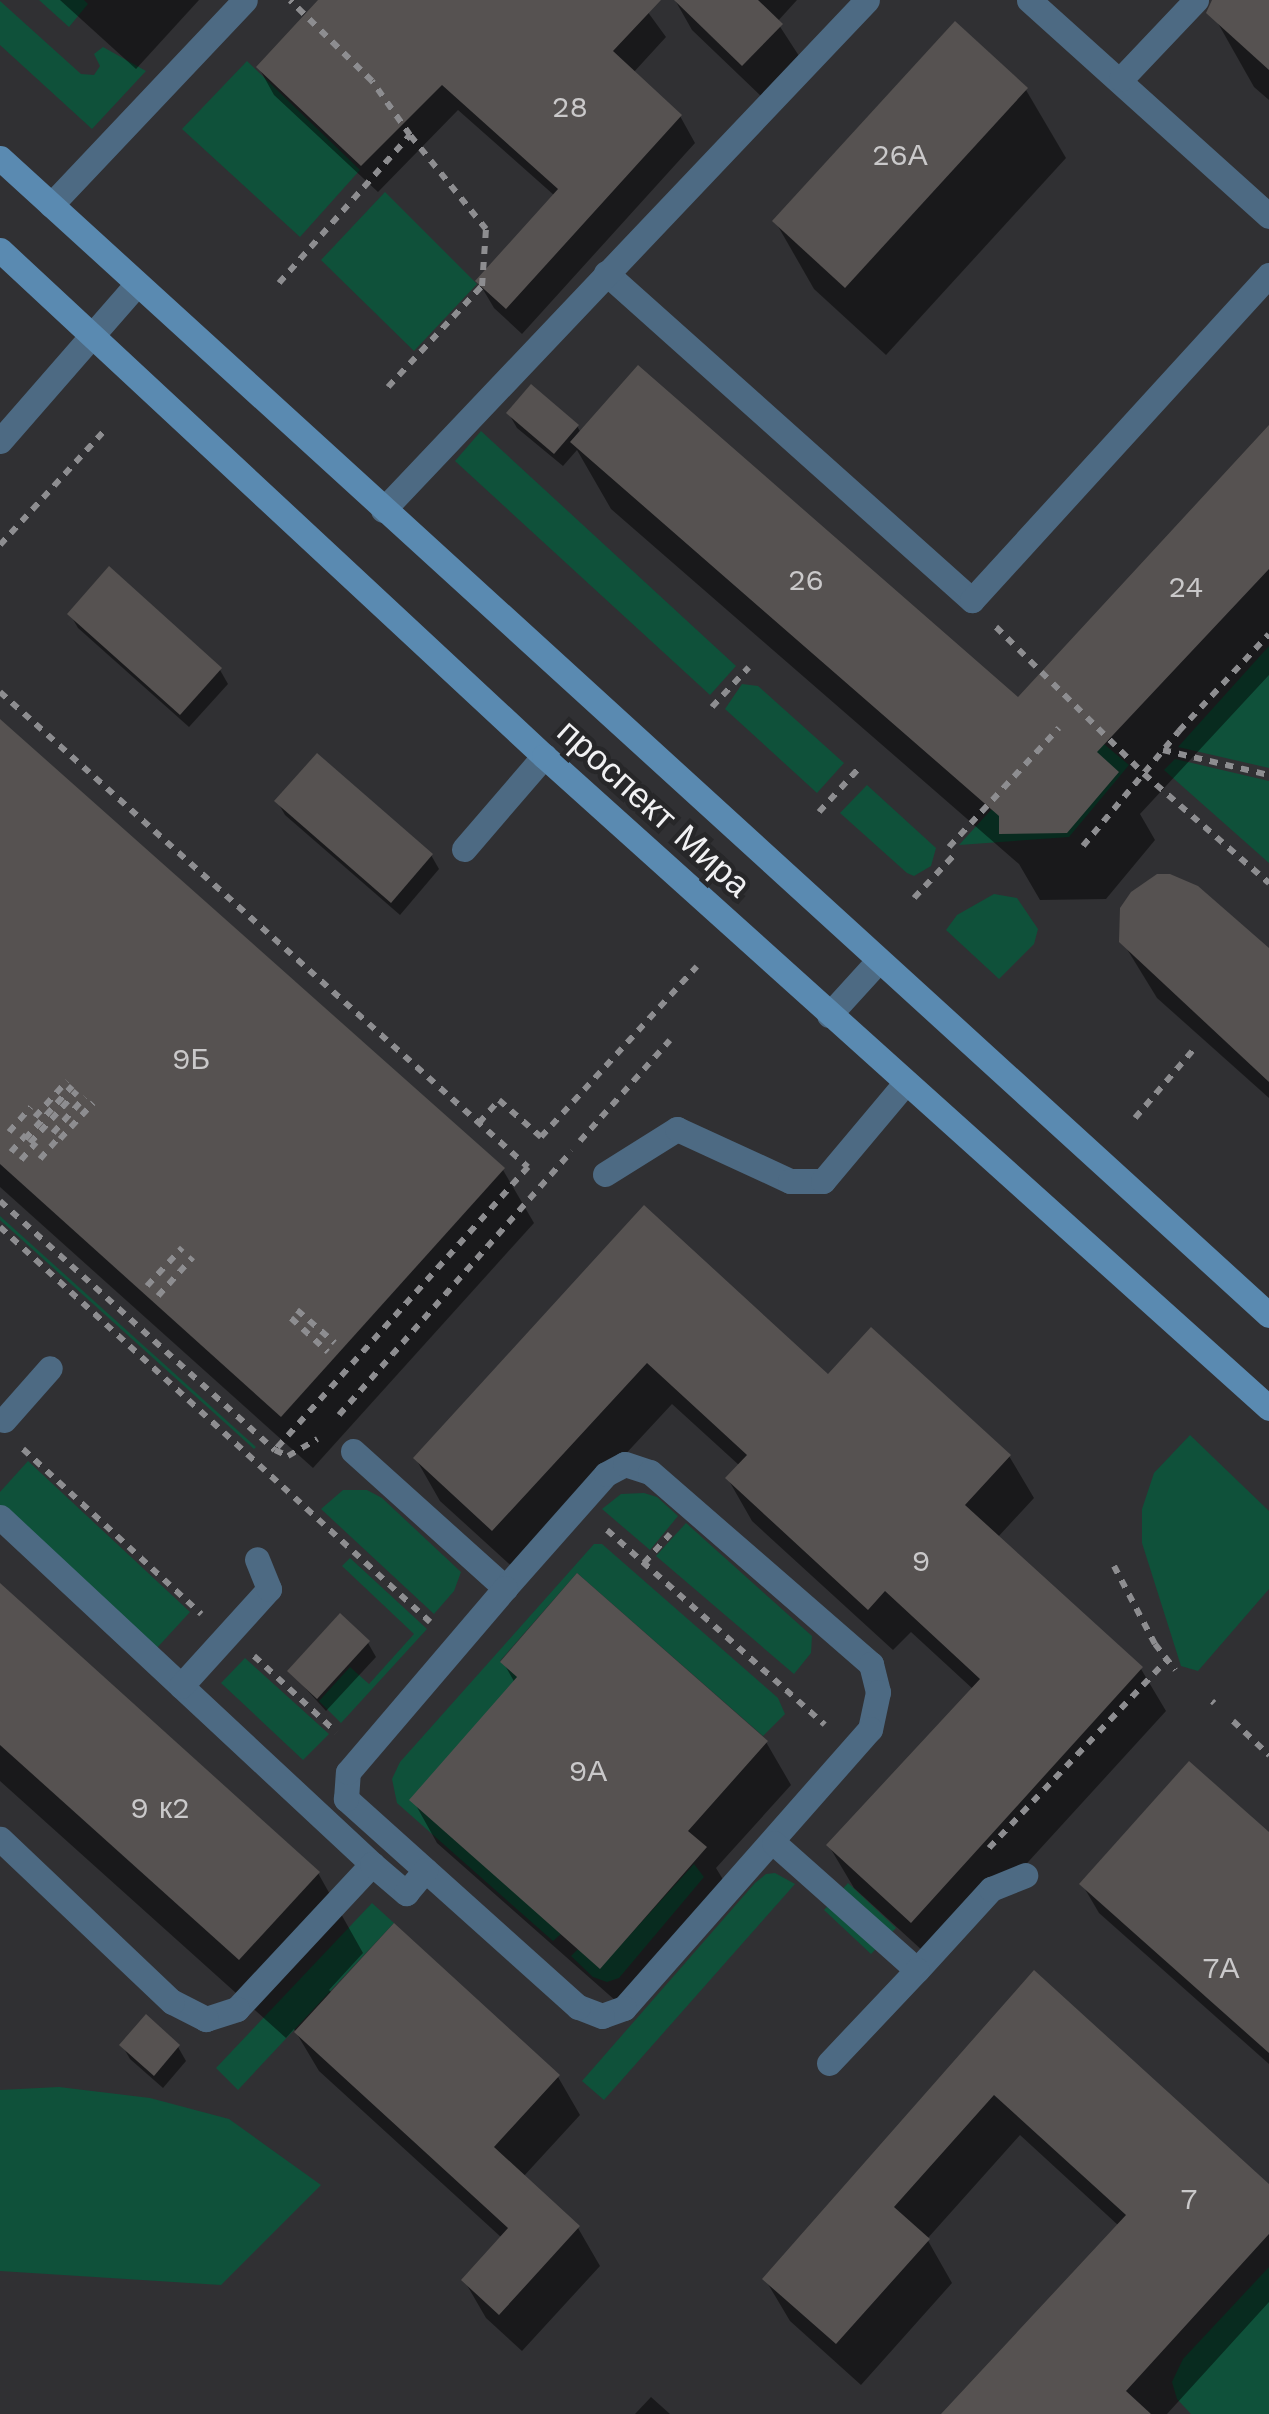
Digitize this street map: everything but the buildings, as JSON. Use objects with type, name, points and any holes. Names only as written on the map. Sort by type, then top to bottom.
[{"type":"main road","name":"проспект Мира","points":[[0,158],[1269,1315]]},
{"type":"main road","name":"проспект Мира","points":[[0,250],[544,756],[1269,1408]]},
{"type":"street","points":[[51,205],[246,0]]},
{"type":"street","points":[[383,510],[868,0]]},
{"type":"street","points":[[1030,0],[1122,79],[1269,216]]},
{"type":"street","points":[[1122,79],[1196,0]]},
{"type":"street","points":[[606,274],[972,600],[1269,275]]},
{"type":"street","points":[[0,441],[136,285]]},
{"type":"street","points":[[464,849],[544,756]]},
{"type":"street","points":[[829,1016],[879,960]]},
{"type":"street","points":[[605,1174],[678,1129],[790,1181],[824,1181],[906,1082]]},
{"type":"street","points":[[9,1430],[50,1368]]},
{"type":"street","points":[[353,1451],[505,1588]]},
{"type":"street","points":[[624,1464],[650,1472],[871,1664],[878,1692],[870,1728],[852,1751],[624,2008],[602,2016],[578,2007],[346,1799],[348,1772],[580,1506],[606,1474],[624,1464]]},
{"type":"street","points":[[0,1518],[406,1893],[425,1870]]},
{"type":"street","points":[[181,1686],[269,1589],[257,1560]]},
{"type":"street","points":[[0,1839],[172,2002],[206,2018],[238,2009],[372,1864]]},
{"type":"street","points":[[774,1842],[917,1970]]},
{"type":"street","points":[[829,2063],[990,1889],[1025,1875]]},
{"type":"path","points":[[290,0],[372,81],[410,136],[486,229],[482,286],[388,387]]},
{"type":"path","points":[[280,284],[410,136]]},
{"type":"path","points":[[0,545],[104,431]]},
{"type":"path","points":[[972,600],[1144,774],[1269,882]]},
{"type":"path","points":[[1082,846],[1269,634]]},
{"type":"path","points":[[712,707],[749,668]]},
{"type":"path","points":[[0,692],[528,1167],[275,1450]]},
{"type":"path","points":[[949,847],[1059,728]]},
{"type":"path","points":[[1163,750],[1269,774]]},
{"type":"path","points":[[819,812],[860,767]]},
{"type":"path","points":[[914,898],[956,853]]},
{"type":"path","points":[[478,1123],[499,1100],[541,1136],[698,966]]},
{"type":"path","points":[[0,1201],[275,1450],[288,1456],[316,1440],[670,1040]]},
{"type":"path","points":[[1135,1118],[1193,1050]]},
{"type":"path","points":[[11,1152],[73,1087],[26,1144]]},
{"type":"path","points":[[40,1159],[85,1097]]},
{"type":"path","points":[[21,1160],[93,1103]]},
{"type":"path","points":[[26,1144],[52,1106]]},
{"type":"path","points":[[9,1132],[31,1107]]},
{"type":"path","points":[[26,1144],[62,1114]]},
{"type":"path","points":[[0,1227],[434,1626]]},
{"type":"path","points":[[147,1286],[182,1248]]},
{"type":"path","points":[[158,1296],[193,1257]]},
{"type":"path","points":[[298,1310],[335,1343]]},
{"type":"path","points":[[291,1318],[328,1352]]},
{"type":"path","points":[[9,1430],[226,1637],[338,1733]]},
{"type":"path","points":[[580,1506],[852,1751]]},
{"type":"path","points":[[1114,1566],[1175,1670]]},
{"type":"path","points":[[422,1639],[482,1569]]},
{"type":"path","points":[[976,1862],[1167,1660]]},
{"type":"path","points":[[329,1742],[350,1720]]},
{"type":"path","points":[[1233,1721],[1269,1755]]},
{"type":"path","points":[[819,1735],[823,1724]]},
{"type":"green space","points":[[39,0],[84,0],[88,4],[69,27]]},
{"type":"green space","points":[[0,1],[81,74],[94,75],[100,66],[94,54],[103,47],[146,71],[92,129],[0,45]]},
{"type":"green space","points":[[247,61],[360,170],[300,237],[182,129]]},
{"type":"green space","points":[[385,192],[477,284],[414,351],[321,260]]},
{"type":"green space","points":[[481,431],[736,666],[710,695],[455,461]]},
{"type":"green space","points":[[1269,646],[1269,768],[1178,747]]},
{"type":"green space","points":[[742,684],[758,686],[844,763],[817,793],[725,709]]},
{"type":"green space","points":[[1074,719],[1129,765],[1069,837],[959,845]]},
{"type":"green space","points":[[1175,759],[1269,781],[1269,863],[1164,770]]},
{"type":"green space","points":[[867,785],[936,848],[931,866],[914,876],[907,873],[840,813]]},
{"type":"green space","points":[[994,894],[1017,898],[1038,929],[1034,944],[999,979],[946,930],[957,915]]},
{"type":"green space","points":[[0,1216],[256,1447],[0,1220]]},
{"type":"green space","points":[[1190,1435],[1269,1511],[1269,1589],[1198,1671],[1181,1666],[1142,1543],[1142,1509],[1154,1473]]},
{"type":"green space","points":[[28,1461],[190,1612],[155,1650],[0,1508],[0,1492]]},
{"type":"green space","points":[[343,1490],[367,1490],[382,1498],[461,1572],[454,1591],[434,1614],[321,1509]]},
{"type":"green space","points":[[621,1494],[657,1497],[678,1516],[650,1550],[602,1509]]},
{"type":"green space","points":[[686,1523],[812,1636],[811,1653],[794,1674],[656,1556]]},
{"type":"green space","points":[[594,1544],[602,1544],[778,1698],[785,1714],[763,1736],[577,1573],[500,1661],[517,1677],[561,1934],[553,1941],[397,1803],[392,1779],[400,1762]]},
{"type":"green space","points":[[350,1558],[427,1629],[341,1723],[319,1701],[350,1667],[369,1684],[414,1634],[342,1566]]},
{"type":"green space","points":[[245,1658],[329,1734],[303,1760],[221,1683]]},
{"type":"green space","points":[[694,1864],[704,1877],[619,1978],[607,1982],[593,1977],[571,1956],[578,1949],[600,1968]]},
{"type":"green space","points":[[775,1873],[795,1884],[604,2100],[582,2081],[755,1883],[766,1874]]},
{"type":"green space","points":[[848,1883],[896,1928],[871,1954],[824,1910]]},
{"type":"green space","points":[[372,1903],[394,1923],[238,2090],[216,2068]]},
{"type":"green space","points":[[59,2087],[150,2098],[229,2119],[321,2185],[221,2285],[0,2271],[0,2090]]},
{"type":"green space","points":[[1269,2267],[1269,2414],[1191,2414],[1177,2399],[1172,2382],[1183,2359]]}]
